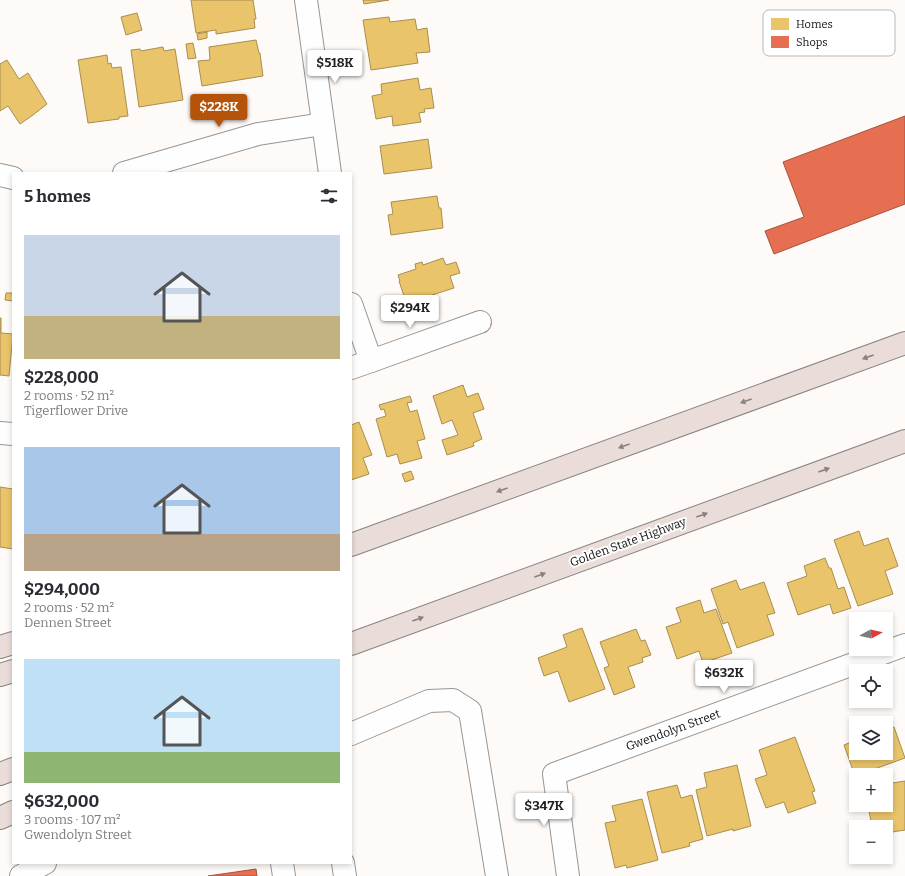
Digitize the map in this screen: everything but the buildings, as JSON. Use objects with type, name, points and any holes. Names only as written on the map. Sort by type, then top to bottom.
[{"type":"highway","points":[[352,545],[905,343]]},
{"type":"highway","name":"Golden State Highway","points":[[352,644],[905,441]]},
{"type":"highway","points":[[352,541],[420,520]]},
{"type":"highway","points":[[352,657],[382,633]]},
{"type":"highway","points":[[0,647],[12,643]]},
{"type":"highway","points":[[0,676],[12,671]]},
{"type":"highway","points":[[0,774],[12,769]]},
{"type":"highway","points":[[0,818],[12,812]]},
{"type":"street","points":[[306,0],[330,172]]},
{"type":"street","points":[[127,172],[258,134],[323,124]]},
{"type":"street","points":[[0,175],[12,178]]},
{"type":"street","points":[[352,310],[361,364],[480,322]]},
{"type":"street","points":[[0,433],[12,434]]},
{"type":"street","name":"Gwendolyn Street","points":[[568,876],[554,774],[905,645]]},
{"type":"street","points":[[352,734],[429,701],[453,700],[470,711],[497,876]]},
{"type":"street","points":[[21,876],[44,864]]},
{"type":"street","points":[[51,864],[53,876]]},
{"type":"street","points":[[282,864],[284,876]]},
{"type":"street","points":[[343,864],[345,876]]}]
